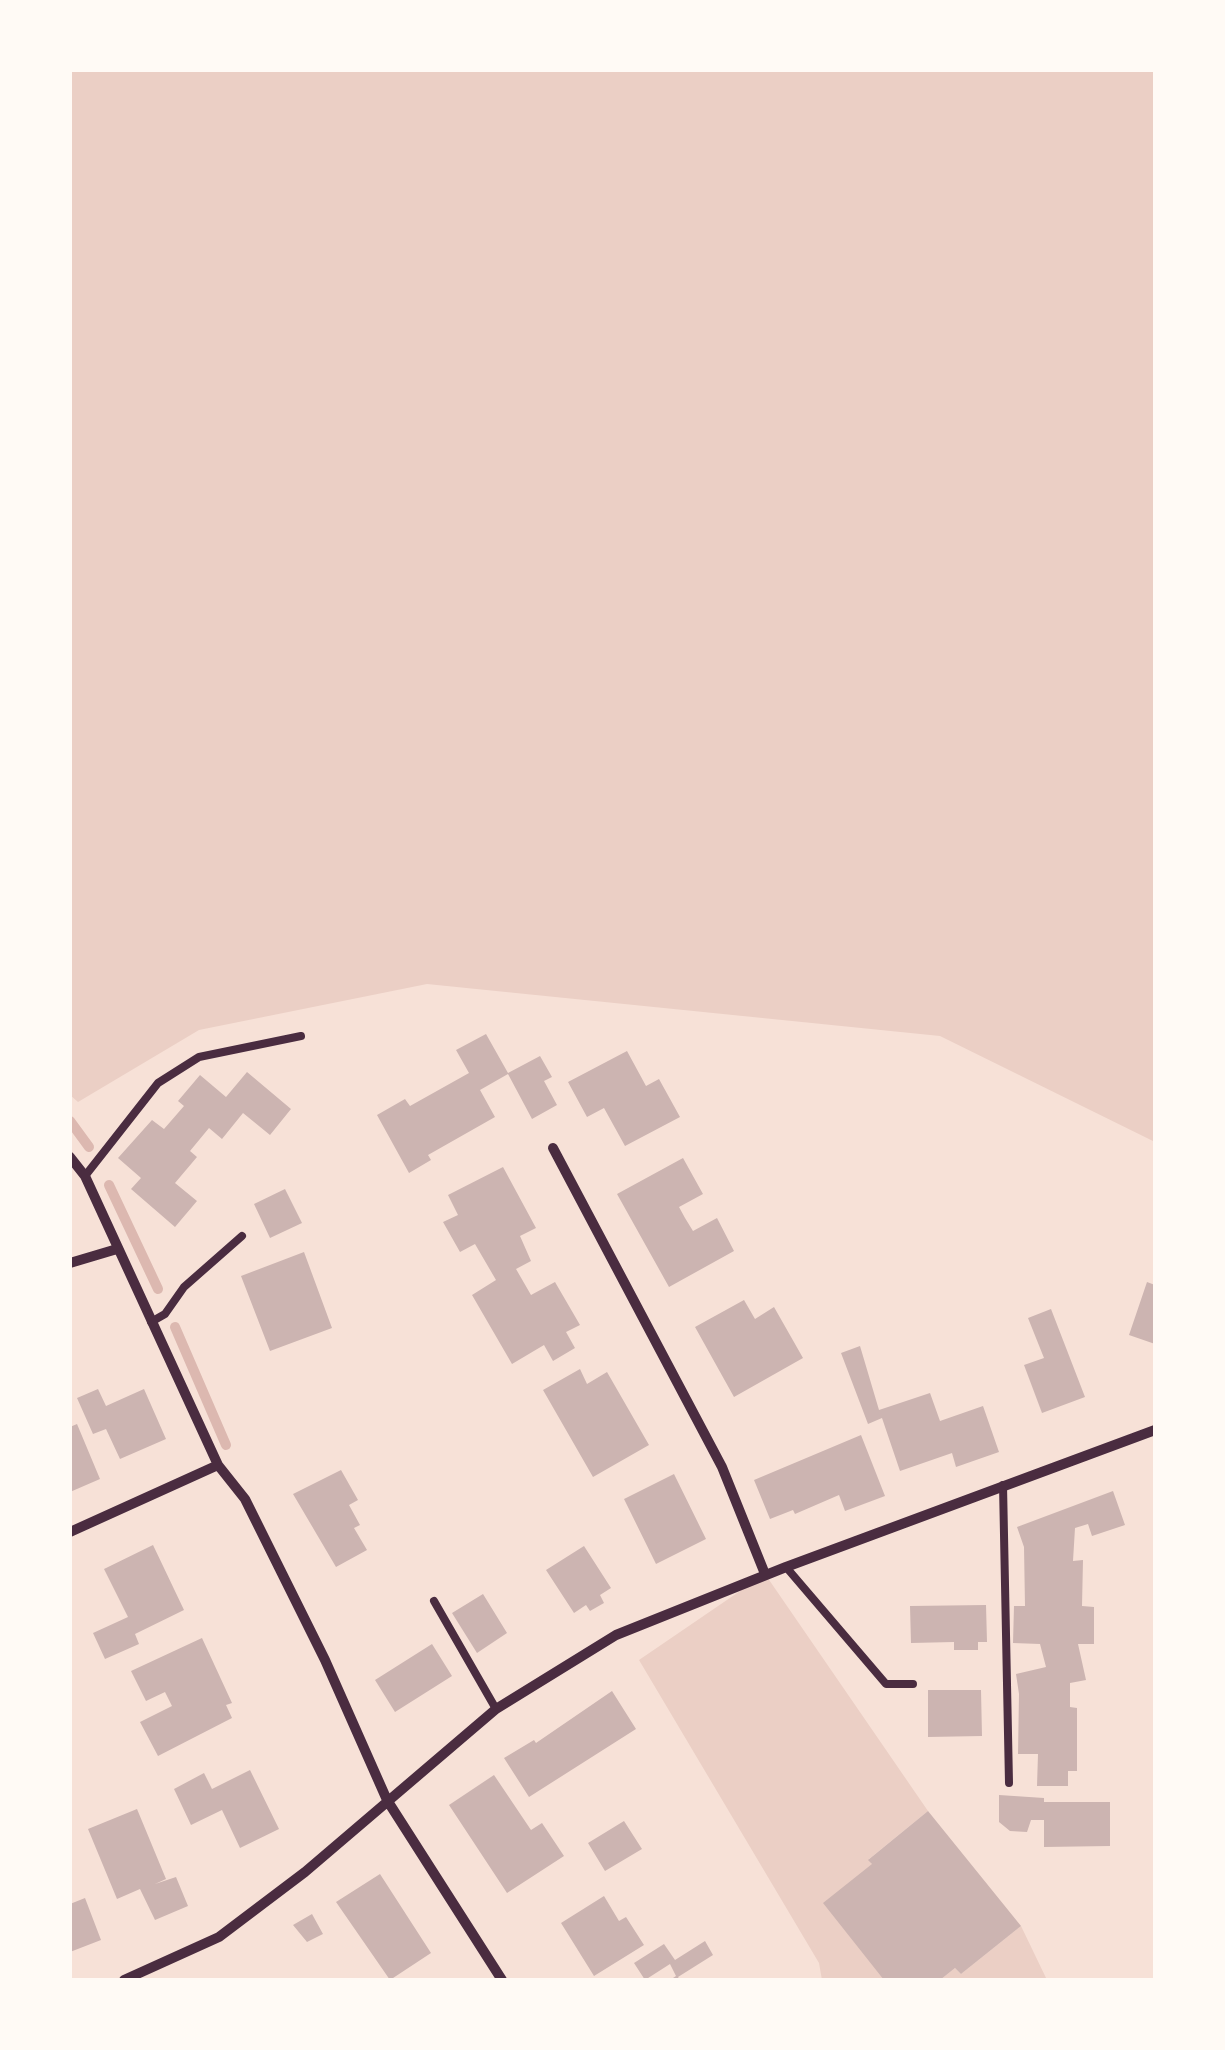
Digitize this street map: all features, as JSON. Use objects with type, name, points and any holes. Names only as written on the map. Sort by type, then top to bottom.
[{"type":"street","points":[[553,1148],[722,1467],[765,1574]]},
{"type":"street","points":[[70,1157],[85,1176],[218,1466],[245,1500],[325,1660],[387,1800],[502,1980]]},
{"type":"street","points":[[70,1263],[117,1249]]},
{"type":"street","points":[[124,1980],[218,1937],[305,1872],[496,1709],[616,1634],[786,1566],[1155,1430]]},
{"type":"street","points":[[70,1532],[218,1466]]},
{"type":"lane","points":[[85,1176],[158,1083],[199,1057],[301,1036]]},
{"type":"lane","points":[[152,1322],[165,1314],[184,1286],[242,1236]]},
{"type":"lane","points":[[1004,1485],[1009,1782]]},
{"type":"lane","points":[[786,1566],[886,1684],[913,1684]]},
{"type":"lane","points":[[434,1601],[496,1709]]},
{"type":"shaded area","points":[[70,70],[1155,70],[1155,1142],[940,1036],[427,984],[199,1030],[78,1102],[70,1095]]},
{"type":"shaded area","points":[[765,1574],[928,1811],[869,1859],[884,1980],[822,1980],[819,1963],[639,1660]]},
{"type":"shaded area","points":[[1021,1926],[1047,1980],[940,1980],[955,1968],[961,1974]]},
{"type":"building","points":[[486,1034],[508,1073],[540,1056],[552,1077],[544,1081],[557,1105],[532,1119],[508,1074],[480,1090],[495,1117],[428,1155],[431,1160],[409,1173],[377,1115],[405,1099],[410,1106],[469,1073],[456,1050]]},
{"type":"building","points":[[627,1051],[646,1086],[659,1079],[680,1117],[625,1146],[604,1108],[587,1117],[568,1082]]},
{"type":"building","points":[[247,1072],[291,1109],[270,1135],[243,1113],[222,1139],[209,1128],[190,1151],[197,1157],[175,1183],[197,1201],[175,1227],[131,1189],[141,1178],[118,1158],[152,1120],[164,1129],[184,1106],[178,1101],[200,1075],[226,1097]]},
{"type":"building","points":[[683,1158],[703,1194],[679,1207],[685,1218],[693,1231],[717,1218],[734,1251],[669,1287],[617,1194]]},
{"type":"building","points":[[503,1167],[536,1228],[520,1236],[531,1261],[516,1269],[531,1295],[555,1282],[580,1325],[566,1332],[575,1348],[553,1361],[544,1345],[512,1364],[472,1295],[496,1280],[475,1244],[460,1252],[443,1222],[458,1215],[448,1195]]},
{"type":"building","points":[[285,1189],[302,1223],[270,1238],[254,1204]]},
{"type":"building","points":[[304,1252],[332,1328],[270,1351],[241,1276]]},
{"type":"building","points":[[1147,1282],[1155,1285],[1155,1344],[1129,1335]]},
{"type":"building","points":[[744,1300],[755,1319],[774,1307],[803,1358],[734,1397],[695,1327]]},
{"type":"building","points":[[1051,1309],[1085,1397],[1042,1413],[1024,1365],[1044,1358],[1028,1318]]},
{"type":"building","points":[[860,1346],[879,1410],[930,1393],[940,1421],[983,1406],[999,1452],[956,1467],[952,1453],[900,1471],[882,1418],[868,1424],[841,1353]]},
{"type":"building","points":[[580,1369],[587,1384],[607,1372],[649,1445],[593,1477],[543,1390]]},
{"type":"building","points":[[98,1389],[106,1406],[144,1389],[166,1439],[120,1459],[106,1429],[93,1434],[77,1398]]},
{"type":"building","points":[[77,1424],[100,1479],[70,1492],[70,1427]]},
{"type":"building","points":[[861,1435],[885,1496],[845,1511],[839,1495],[795,1514],[793,1510],[770,1519],[754,1480]]},
{"type":"building","points":[[341,1470],[358,1500],[349,1505],[360,1525],[354,1528],[367,1550],[336,1567],[293,1494]]},
{"type":"building","points":[[674,1474],[706,1539],[656,1564],[624,1499]]},
{"type":"building","points":[[1113,1491],[1125,1525],[1092,1536],[1088,1524],[1075,1528],[1073,1561],[1083,1560],[1082,1606],[1094,1607],[1094,1644],[1078,1644],[1086,1680],[1070,1683],[1070,1707],[1077,1708],[1077,1771],[1068,1771],[1068,1786],[1037,1786],[1038,1754],[1018,1754],[1016,1674],[1046,1667],[1040,1644],[1013,1643],[1014,1606],[1025,1606],[1024,1547],[1017,1527]]},
{"type":"building","points":[[153,1545],[184,1610],[135,1634],[139,1644],[105,1659],[93,1633],[128,1617],[104,1569]]},
{"type":"building","points":[[584,1546],[611,1588],[600,1595],[604,1603],[590,1611],[586,1605],[574,1613],[546,1570]]},
{"type":"building","points":[[483,1594],[507,1633],[477,1653],[452,1613]]},
{"type":"building","points":[[986,1605],[987,1642],[978,1642],[978,1650],[954,1650],[954,1642],[911,1643],[910,1606]]},
{"type":"building","points":[[202,1638],[232,1703],[226,1705],[232,1718],[158,1756],[140,1722],[172,1706],[165,1692],[146,1701],[131,1671]]},
{"type":"building","points":[[432,1644],[452,1676],[395,1712],[375,1680]]},
{"type":"building","points":[[928,1690],[981,1690],[982,1736],[928,1737]]},
{"type":"building","points":[[612,1691],[636,1729],[529,1797],[504,1758],[534,1740],[536,1743]]},
{"type":"building","points":[[250,1770],[279,1829],[240,1848],[222,1810],[191,1825],[174,1789],[204,1773],[212,1789]]},
{"type":"building","points":[[494,1775],[531,1830],[542,1823],[564,1856],[507,1893],[449,1805]]},
{"type":"building","points":[[999,1795],[1044,1798],[1044,1802],[1110,1802],[1110,1846],[1044,1847],[1044,1820],[1031,1820],[1027,1832],[1010,1831],[999,1822]]},
{"type":"building","points":[[137,1809],[166,1879],[155,1884],[176,1877],[188,1906],[155,1920],[140,1889],[117,1899],[88,1829]]},
{"type":"building","points":[[928,1811],[1021,1926],[961,1974],[955,1968],[940,1980],[884,1980],[823,1903]]},
{"type":"building","points":[[624,1821],[642,1849],[605,1871],[588,1843]]},
{"type":"building","points":[[380,1874],[431,1953],[390,1980],[336,1902]]},
{"type":"building","points":[[604,1896],[619,1921],[626,1917],[644,1945],[594,1976],[561,1923]]},
{"type":"building","points":[[85,1898],[101,1940],[70,1952],[70,1904]]},
{"type":"building","points":[[312,1914],[323,1934],[307,1942],[293,1925]]},
{"type":"building","points":[[705,1941],[713,1955],[678,1977],[680,1980],[670,1980],[676,1976],[670,1964],[645,1980],[634,1963],[664,1944],[675,1960]]},
{"type":"waterway","points":[[70,1121],[89,1147]]},
{"type":"waterway","points":[[109,1185],[158,1289]]},
{"type":"waterway","points":[[175,1327],[226,1445]]}]
